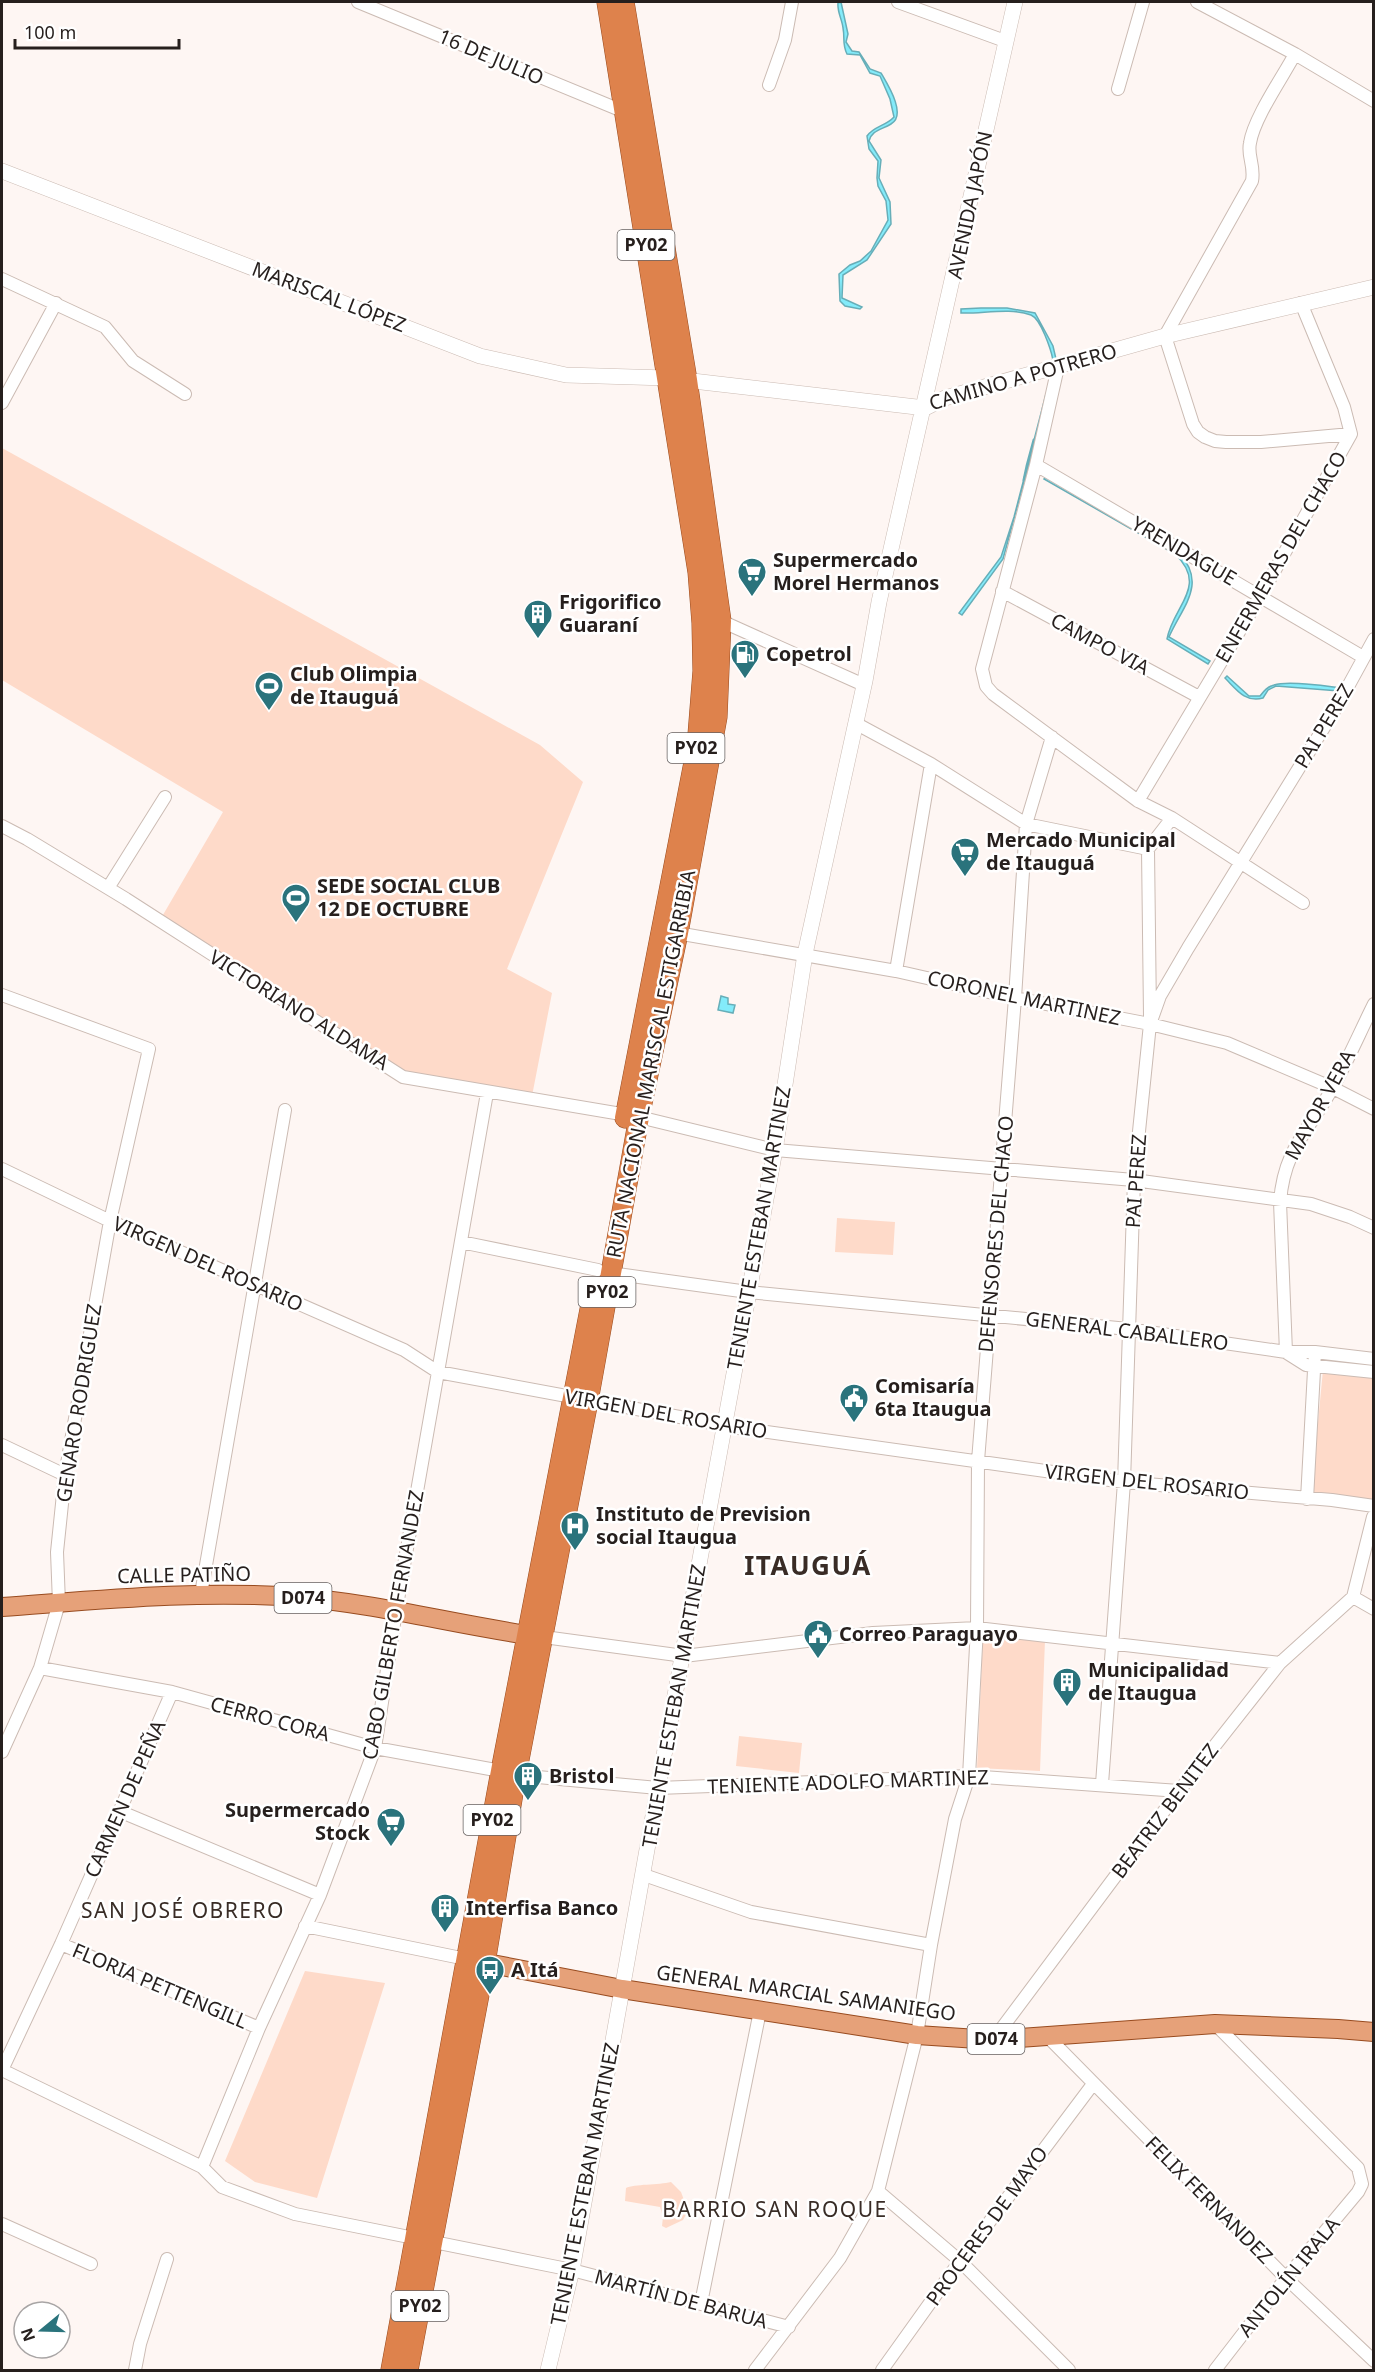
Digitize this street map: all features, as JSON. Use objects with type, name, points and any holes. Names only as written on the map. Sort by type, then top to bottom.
[{"type":"highway","name":"RUTA NACIONAL MARISCAL ESTIGARRIBIA","points":[[391,2370],[423,2240],[476,1961],[508,1773],[581,1400],[632,1116],[669,932],[713,748],[720,678],[721,621],[625,112],[607,2]]},
{"type":"highway","name":"RUTA NACIONAL MARISCAL ESTIGARRIBIA","points":[[624,2],[677,379],[702,623],[703,671],[697,747],[669,932]]},
{"type":"highway","name":"RUTA NACIONAL MARISCAL ESTIGARRIBIA","points":[[408,2370],[423,2240]]},
{"type":"main road","name":"CALLE PATIÑO","points":[[2,1607],[118,1597],[201,1594],[295,1597],[396,1611],[536,1636]]},
{"type":"main road","name":"GENERAL MARCIAL SAMANIEGO","points":[[476,1961],[622,1989],[917,2035],[993,2040],[1215,2024],[1374,2032]]},
{"type":"street","name":"16 DE JULIO","points":[[358,2],[625,112]]},
{"type":"street","points":[[769,85],[784,40],[792,2]]},
{"type":"street","points":[[898,2],[1005,42]]},
{"type":"street","name":"AVENIDA JAPÓN","points":[[925,408],[1015,2]]},
{"type":"street","points":[[1118,89],[1143,2]]},
{"type":"street","points":[[1198,2],[1295,54],[1374,101]]},
{"type":"street","points":[[1295,54],[1253,130],[1249,151],[1254,171],[1252,180],[1165,336],[1193,424],[1197,432],[1205,437],[1215,441],[1261,442],[1351,434]]},
{"type":"street","name":"MARISCAL LÓPEZ","points":[[2,171],[480,356],[566,375],[677,379]]},
{"type":"street","points":[[2,279],[105,327],[133,361],[185,393]]},
{"type":"street","name":"CAMINO A POTRERO","points":[[677,379],[925,408],[945,398],[1165,336],[1374,287]]},
{"type":"street","points":[[2,403],[56,303]]},
{"type":"street","name":"ENFERMERAS DEL CHACO","points":[[1138,801],[1261,595],[1351,434],[1344,406],[1301,303]]},
{"type":"street","points":[[1058,367],[1036,465],[982,676],[993,694],[1138,801],[1172,818],[1303,903]]},
{"type":"street","name":"TENIENTE ESTEBAN MARTINEZ","points":[[548,2370],[572,2270],[658,1788],[684,1656],[775,1150],[806,954],[864,685],[879,602],[925,408]]},
{"type":"street","name":"YRENDAGUE","points":[[1036,465],[1364,657]]},
{"type":"street","name":"CAMPO VIA","points":[[1002,591],[1199,697]]},
{"type":"street","points":[[721,621],[864,685]]},
{"type":"street","name":"PAI PEREZ","points":[[1102,1784],[1124,1482],[1134,1180],[1150,1024],[1160,996],[1339,703],[1374,639]]},
{"type":"street","points":[[855,723],[932,764],[1026,824],[1148,849]]},
{"type":"street","name":"DEFENSORES DEL CHACO","points":[[759,2369],[840,2258],[878,2191],[917,2035],[931,1945],[955,1819],[969,1776],[977,1628],[978,1461],[1016,998],[1026,824],[1052,737]]},
{"type":"street","points":[[896,971],[932,764]]},
{"type":"street","points":[[108,888],[165,797]]},
{"type":"street","points":[[1150,1024],[1148,849],[1172,818]]},
{"type":"street","name":"VICTORIANO ALDAMA","points":[[2,826],[108,888],[403,1077],[632,1116],[775,1150],[1134,1180],[1280,1202],[1311,1204],[1374,1228]]},
{"type":"street","name":"CORONEL MARTINEZ","points":[[669,932],[896,971],[1227,1042],[1333,1088],[1374,1109]]},
{"type":"street","name":"GENARO RODRIGUEZ","points":[[2,994],[149,1049],[110,1221],[65,1475],[57,1552],[59,1603],[40,1668],[2,1752]]},
{"type":"street","name":"MAYOR VERA","points":[[1286,1353],[1280,1202],[1282,1181],[1290,1154],[1333,1088],[1374,1004]]},
{"type":"street","name":"CABO GILBERTO FERNANDEZ","points":[[202,2167],[259,2028],[320,1895],[375,1748],[396,1611],[487,1093]]},
{"type":"street","points":[[201,1594],[285,1110]]},
{"type":"street","name":"VIRGEN DEL ROSARIO","points":[[2,1169],[110,1221],[404,1350],[438,1372],[724,1426],[1124,1482],[1332,1500],[1356,1504],[1373,1514]]},
{"type":"street","name":"GENERAL CABALLERO","points":[[461,1242],[604,1272],[748,1292],[1128,1329],[1286,1353],[1374,1372]]},
{"type":"street","points":[[1303,1498],[1310,1359]]},
{"type":"street","name":"GENERAL CABALLERO","points":[[1310,1359],[1374,1359]]},
{"type":"street","points":[[2,1444],[65,1475]]},
{"type":"street","points":[[1373,1514],[1353,1597],[1374,1609]]},
{"type":"street","name":"BEATRIZ BENITEZ","points":[[993,2040],[1179,1791],[1280,1663],[1353,1597]]},
{"type":"street","points":[[536,1636],[684,1656],[873,1633],[977,1628],[1280,1663]]},
{"type":"street","name":"CERRO CORA","points":[[40,1668],[172,1692],[375,1748],[508,1773]]},
{"type":"street","name":"CARMEN DE PEÑA","points":[[2,2070],[61,1944],[172,1692]]},
{"type":"street","name":"TENIENTE ADOLFO MARTINEZ","points":[[508,1773],[658,1788],[969,1776],[1179,1791]]},
{"type":"street","points":[[120,1811],[320,1895]]},
{"type":"street","points":[[644,1875],[751,1912],[931,1945]]},
{"type":"street","points":[[305,1926],[476,1961]]},
{"type":"street","name":"FLORIA PETTENGILL","points":[[61,1944],[259,2028]]},
{"type":"street","points":[[700,2303],[760,2011]]},
{"type":"street","points":[[1215,2024],[1358,2168],[1366,2183]]},
{"type":"street","name":"FELIX FERNANDEZ","points":[[1048,2037],[1286,2278],[1374,2361]]},
{"type":"street","name":"MARTÍN DE BARUA","points":[[2,2070],[202,2167],[222,2187],[284,2211],[337,2224],[572,2270],[789,2327]]},
{"type":"street","name":"PROCERES DE MAYO","points":[[882,2370],[960,2260],[1093,2084]]},
{"type":"street","name":"ANTOLÍN IRALA","points":[[1215,2370],[1286,2278],[1366,2183]]},
{"type":"street","points":[[878,2191],[960,2260],[1069,2370]]},
{"type":"street","points":[[2,2224],[91,2264]]},
{"type":"street","points":[[135,2370],[140,2344],[167,2259]]},
{"type":"shaded area","name":"Club Olimpia de Itauguá","points":[[2,448],[540,745],[583,782],[507,969],[552,993],[532,1096],[400,1073],[160,920],[223,812],[2,680]]},
{"type":"shaded area","points":[[837,1218],[895,1222],[893,1255],[835,1252]]},
{"type":"shaded area","points":[[1323,1370],[1373,1374],[1373,1502],[1311,1495]]},
{"type":"shaded area","points":[[983,1637],[1045,1640],[1040,1771],[977,1768]]},
{"type":"shaded area","points":[[739,1736],[802,1743],[799,1773],[736,1766]]},
{"type":"shaded area","points":[[305,1971],[385,1983],[317,2198],[255,2182],[225,2161]]},
{"type":"shaded area","points":[[671,2182],[681,2192],[688,2211],[683,2220],[666,2228],[662,2226],[663,2217],[660,2207],[625,2201],[626,2188]]},
{"type":"water","points":[[841,2],[848,34],[846,42],[852,51],[859,52],[870,69],[881,73],[897,107],[895,120],[875,132],[869,141],[881,160],[879,178],[890,202],[891,224],[867,260],[843,275],[842,298],[862,307],[860,309],[845,306],[840,301],[839,274],[871,251],[888,220],[886,201],[878,186],[878,161],[869,149],[867,136],[894,117],[890,99],[880,76],[870,73],[860,55],[847,54],[838,3]]},
{"type":"water","points":[[1007,308],[1035,313],[1053,346],[1056,359],[1053,360],[1042,328],[1031,315],[1005,311],[961,313],[961,309]]},
{"type":"water","points":[[1046,394],[1048,394],[1003,559],[962,615],[959,613],[1001,557],[1014,517]]},
{"type":"water","points":[[1046,476],[1179,553],[1192,575],[1192,585],[1186,605],[1169,637],[1210,661],[1208,664],[1167,639],[1170,627],[1189,586],[1189,576],[1185,565],[1175,554],[1044,479]]},
{"type":"water","points":[[1227,676],[1249,696],[1260,696],[1269,687],[1289,683],[1341,688],[1339,691],[1276,686],[1268,690],[1263,698],[1251,699],[1237,690],[1225,678]]},
{"type":"water","points":[[721,996],[728,998],[728,1004],[735,1005],[733,1013],[718,1010]]},
{"type":"waterway","points":[[1027,466],[1034,440]]},
{"type":"waterway","points":[[1024,480],[1027,466]]},
{"type":"place","name":"Supermercado Morel Hermanos","points":[[752,598]]},
{"type":"place","name":"Frigorifico Guaraní","points":[[538,640]]},
{"type":"place","name":"Copetrol","points":[[745,680]]},
{"type":"place","name":"Club Olimpia de Itauguá","points":[[269,712]]},
{"type":"place","name":"Mercado Municipal de Itauguá","points":[[965,878]]},
{"type":"place","name":"SEDE SOCIAL CLUB 12 DE OCTUBRE","points":[[296,924]]},
{"type":"place","name":"Comisaría 6ta Itaugua","points":[[854,1424]]},
{"type":"place","name":"Instituto de Prevision social Itaugua","points":[[575,1552]]},
{"type":"place","name":"Correo Paraguayo","points":[[818,1660]]},
{"type":"place","name":"Municipalidad de Itaugua","points":[[1067,1708]]},
{"type":"place","name":"Bristol","points":[[528,1802]]},
{"type":"place","name":"Supermercado Stock","points":[[391,1848]]},
{"type":"place","name":"Interfisa Banco","points":[[445,1934]]},
{"type":"place","name":"A Itá","points":[[490,1996]]},
{"type":"district","name":"ITAUGUÁ","points":[[808,1566]]},
{"type":"district","name":"SAN JOSÉ OBRERO","points":[[183,1911]]},
{"type":"district","name":"BARRIO SAN ROQUE","points":[[775,2210]]}]
